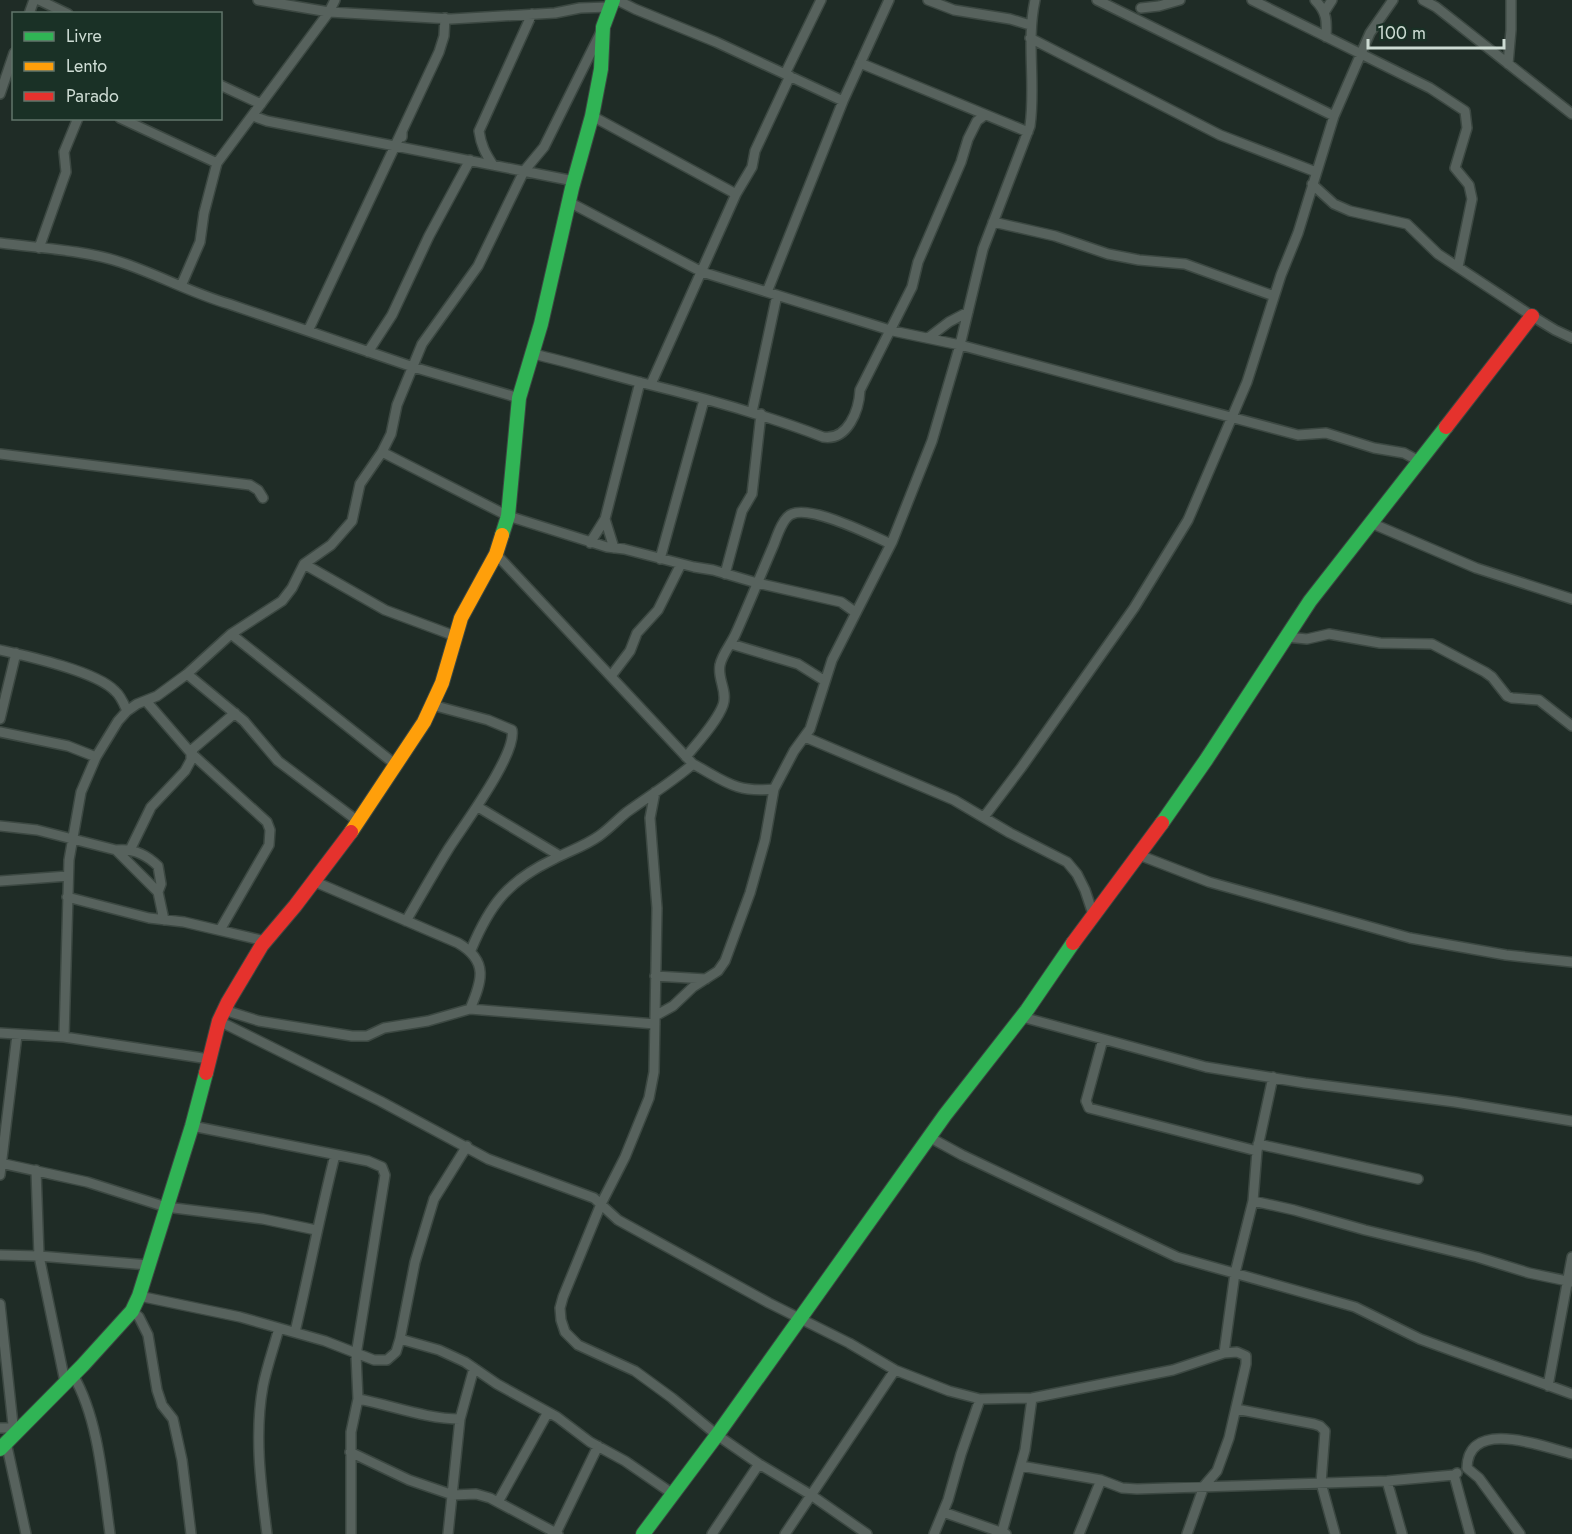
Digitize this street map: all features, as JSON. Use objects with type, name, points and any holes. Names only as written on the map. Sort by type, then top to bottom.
[{"type":"street","points":[[39,0],[64,12]]},
{"type":"street","points":[[258,0],[329,12],[445,18],[532,14],[613,2],[788,75],[843,101]]},
{"type":"street","points":[[182,286],[200,242],[204,213],[217,163],[329,12],[335,0]]},
{"type":"street","points":[[651,384],[736,194],[752,167],[755,151],[821,0]]},
{"type":"street","points":[[725,574],[742,511],[752,494],[756,413],[772,293],[843,101],[889,0]]},
{"type":"street","points":[[928,0],[954,10],[1010,19],[1030,25]]},
{"type":"street","points":[[222,1016],[352,1036],[367,1036],[384,1028],[428,1021],[470,1009],[655,1020],[693,987],[718,971],[725,961],[750,893],[765,840],[774,789],[794,751],[810,729],[832,660],[891,544],[932,441],[960,345],[983,249],[1028,132],[1033,106],[1030,25],[1035,0]]},
{"type":"street","points":[[1097,0],[1334,116]]},
{"type":"street","points":[[1252,0],[1430,88],[1465,111],[1467,115],[1466,135],[1455,168],[1469,185],[1472,199],[1458,267]]},
{"type":"street","points":[[1316,0],[1325,11],[1327,18],[1326,38]]},
{"type":"street","points":[[1325,11],[1332,0]]},
{"type":"street","points":[[984,817],[1134,608],[1188,520],[1247,382],[1334,116],[1370,33],[1393,0]]},
{"type":"street","points":[[1423,0],[1436,7],[1572,114]]},
{"type":"street","points":[[1508,64],[1511,0]]},
{"type":"street","points":[[64,1037],[68,939],[67,897],[72,838],[81,792],[96,757],[118,721],[127,711],[157,696],[187,674],[231,634],[282,601],[308,559],[331,545],[352,521],[360,484],[382,452],[391,434],[397,405],[422,344],[478,266],[524,171],[544,147],[613,2]]},
{"type":"street","points":[[1135,19],[1143,4],[1167,2]]},
{"type":"street","points":[[493,165],[480,143],[479,130],[532,14]]},
{"type":"street","points":[[309,331],[398,147],[402,131],[440,52],[445,18]]},
{"type":"street","points":[[8,1438],[69,1379],[132,1311],[139,1296],[192,1125],[222,1016],[241,977],[265,941],[359,822],[424,722],[441,683],[461,618],[496,554],[508,516],[519,398],[533,354],[574,181],[592,116],[601,69],[603,27]]},
{"type":"street","points":[[1030,38],[1220,135],[1316,172]]},
{"type":"street","points":[[860,63],[1028,132]]},
{"type":"street","points":[[0,94],[11,69]]},
{"type":"street","points":[[222,86],[261,104]]},
{"type":"street","points":[[533,354],[756,413],[823,437],[839,436],[858,407],[860,390],[912,287],[918,262],[961,162],[968,139],[978,121],[985,115]]},
{"type":"street","points":[[253,116],[267,121],[574,181]]},
{"type":"street","points":[[592,116],[736,194]]},
{"type":"street","points":[[39,248],[66,172],[64,152],[77,120]]},
{"type":"street","points":[[124,120],[217,163]]},
{"type":"street","points":[[368,352],[393,315],[429,236],[470,160]]},
{"type":"street","points":[[1312,184],[1327,197],[1350,211],[1407,224],[1438,254],[1532,316],[1572,338]]},
{"type":"street","points":[[1307,204],[1327,197]]},
{"type":"street","points":[[569,202],[702,272],[890,330],[960,345],[1298,435],[1326,433],[1374,448],[1404,453],[1419,461]]},
{"type":"street","points":[[993,222],[1055,236],[1108,254],[1139,260],[1185,264],[1275,296]]},
{"type":"street","points":[[0,243],[118,261],[182,286],[201,296],[413,367],[519,398]]},
{"type":"street","points":[[928,338],[949,322],[968,312]]},
{"type":"street","points":[[644,1534],[929,1137],[1022,1017],[1093,914],[1139,855],[1206,760],[1310,601],[1532,316]]},
{"type":"street","points":[[590,543],[605,519],[640,382]]},
{"type":"street","points":[[660,559],[704,400]]},
{"type":"street","points":[[382,452],[508,516],[590,543],[841,602],[855,612]]},
{"type":"street","points":[[0,454],[250,485],[258,490],[263,498]]},
{"type":"street","points":[[471,950],[481,925],[508,887],[542,865],[576,850],[599,836],[627,812],[656,792],[690,760],[723,704],[724,687],[719,668],[786,519],[794,513],[809,512],[839,521],[891,544]]},
{"type":"street","points":[[605,519],[614,548]]},
{"type":"street","points":[[1371,523],[1476,568],[1572,599]]},
{"type":"street","points":[[496,554],[690,760],[738,788],[774,789]]},
{"type":"street","points":[[304,564],[385,610],[455,636]]},
{"type":"street","points":[[610,676],[630,651],[637,633],[658,610],[681,564]]},
{"type":"street","points":[[231,634],[396,765]]},
{"type":"street","points":[[1286,637],[1307,639],[1329,634],[1380,643],[1432,644],[1485,672],[1507,696],[1539,700],[1572,726]]},
{"type":"street","points":[[731,644],[798,664],[825,681]]},
{"type":"street","points":[[0,650],[81,672],[116,691],[127,711]]},
{"type":"street","points":[[0,719],[16,653]]},
{"type":"street","points":[[187,674],[244,721],[278,761],[359,822]]},
{"type":"street","points":[[146,700],[191,753],[267,822],[270,830],[269,845],[220,930]]},
{"type":"street","points":[[406,921],[449,848],[478,807],[511,743],[512,730],[488,720],[432,705]]},
{"type":"street","points":[[130,850],[151,807],[185,771],[194,748],[235,713]]},
{"type":"street","points":[[0,732],[68,746],[96,757]]},
{"type":"street","points":[[805,737],[954,800],[1010,833],[1067,862],[1077,874],[1093,914]]},
{"type":"street","points":[[656,792],[650,818],[657,908],[654,1072],[650,1098],[625,1157],[601,1204],[563,1298],[560,1314],[565,1332],[578,1345],[635,1371],[717,1435],[759,1464],[811,1495],[860,1532]]},
{"type":"street","points":[[478,807],[560,856]]},
{"type":"street","points":[[0,826],[37,830],[116,850],[141,853],[158,866],[161,884],[158,892],[164,920]]},
{"type":"street","points":[[116,850],[158,892]]},
{"type":"street","points":[[1139,855],[1209,882],[1410,938],[1506,956],[1572,962]]},
{"type":"street","points":[[0,881],[68,876]]},
{"type":"street","points":[[313,881],[471,950],[481,978],[470,1009]]},
{"type":"street","points":[[67,897],[265,941]]},
{"type":"street","points":[[655,976],[706,980]]},
{"type":"street","points":[[222,1016],[488,1159],[594,1198],[618,1220],[799,1319],[849,1343],[895,1370],[949,1391],[980,1399],[1032,1398],[1173,1370],[1224,1353],[1238,1352],[1246,1356],[1229,1438],[1219,1466],[1204,1486],[1187,1534]]},
{"type":"street","points":[[1022,1017],[1206,1067],[1572,1121]]},
{"type":"street","points":[[0,1034],[64,1037],[209,1059]]},
{"type":"street","points":[[0,1175],[17,1035]]},
{"type":"street","points":[[1103,1039],[1086,1101],[1089,1108],[1258,1148],[1418,1179]]},
{"type":"street","points":[[1224,1353],[1235,1273],[1252,1201],[1258,1148],[1273,1077]]},
{"type":"street","points":[[192,1125],[368,1161],[382,1167],[385,1175],[356,1355],[357,1400],[350,1452],[351,1534]]},
{"type":"street","points":[[929,1137],[962,1155],[1177,1257],[1355,1307],[1420,1339],[1572,1395]]},
{"type":"street","points":[[139,1296],[240,1317],[325,1341],[356,1355],[374,1360],[387,1360],[396,1352],[400,1339],[415,1262],[434,1199],[467,1146]]},
{"type":"street","points":[[295,1332],[315,1245],[316,1230],[335,1155]]},
{"type":"street","points":[[1,1163],[87,1182],[166,1207],[263,1219],[316,1230]]},
{"type":"street","points":[[36,1170],[39,1256],[69,1379],[78,1384],[93,1428],[110,1534]]},
{"type":"street","points":[[1252,1201],[1477,1257],[1528,1273],[1570,1281]]},
{"type":"street","points":[[0,1255],[148,1265]]},
{"type":"street","points":[[1548,1386],[1570,1281],[1572,1257]]},
{"type":"street","points":[[0,1304],[8,1438],[26,1534]]},
{"type":"street","points":[[132,1311],[139,1317],[148,1335],[157,1390],[162,1405],[173,1419],[182,1460],[191,1534]]},
{"type":"street","points":[[267,1534],[260,1486],[260,1429],[263,1385],[279,1328]]},
{"type":"street","points":[[400,1339],[439,1350],[474,1368],[497,1384],[548,1412],[674,1494]]},
{"type":"street","points":[[448,1534],[460,1419],[474,1368]]},
{"type":"street","points":[[785,1534],[895,1370]]},
{"type":"street","points":[[943,1512],[1004,1533],[1025,1450],[1032,1398]]},
{"type":"street","points":[[934,1534],[980,1399]]},
{"type":"street","points":[[357,1400],[380,1403],[416,1413],[460,1419]]},
{"type":"street","points":[[1236,1409],[1320,1426],[1324,1431],[1321,1483],[1335,1534]]},
{"type":"street","points":[[498,1502],[548,1412]]},
{"type":"street","points":[[0,1428],[8,1438]]},
{"type":"street","points":[[1467,1468],[1467,1458],[1473,1449],[1480,1443],[1492,1439],[1527,1442],[1572,1454]]},
{"type":"street","points":[[350,1452],[409,1480],[453,1495],[476,1494],[490,1498],[557,1534],[598,1446]]},
{"type":"street","points":[[712,1534],[759,1464]]},
{"type":"street","points":[[1021,1466],[1101,1480],[1122,1488],[1137,1489],[1387,1481],[1454,1475],[1467,1468]]},
{"type":"street","points":[[1467,1468],[1479,1478],[1520,1534]]},
{"type":"street","points":[[1454,1475],[1470,1534]]},
{"type":"street","points":[[1079,1534],[1101,1480]]},
{"type":"street","points":[[1387,1481],[1402,1534]]},
{"type":"traffic: fast","points":[[502,535],[508,516],[519,398],[541,324],[572,188],[592,116],[601,69],[603,27],[613,0]]},
{"type":"traffic: fast","points":[[1162,823],[1310,601],[1446,427]]},
{"type":"traffic: fast","points":[[643,1534],[717,1435],[945,1115],[1027,1010],[1073,943]]},
{"type":"traffic: fast","points":[[0,1449],[83,1365],[132,1311],[139,1296],[192,1126],[206,1073]]},
{"type":"traffic: slow","points":[[351,832],[424,722],[442,683],[461,618],[496,554],[502,535]]},
{"type":"traffic: jam","points":[[1446,427],[1532,316]]},
{"type":"traffic: jam","points":[[1073,943],[1162,823]]},
{"type":"traffic: jam","points":[[206,1073],[219,1021],[262,945],[351,832]]}]
